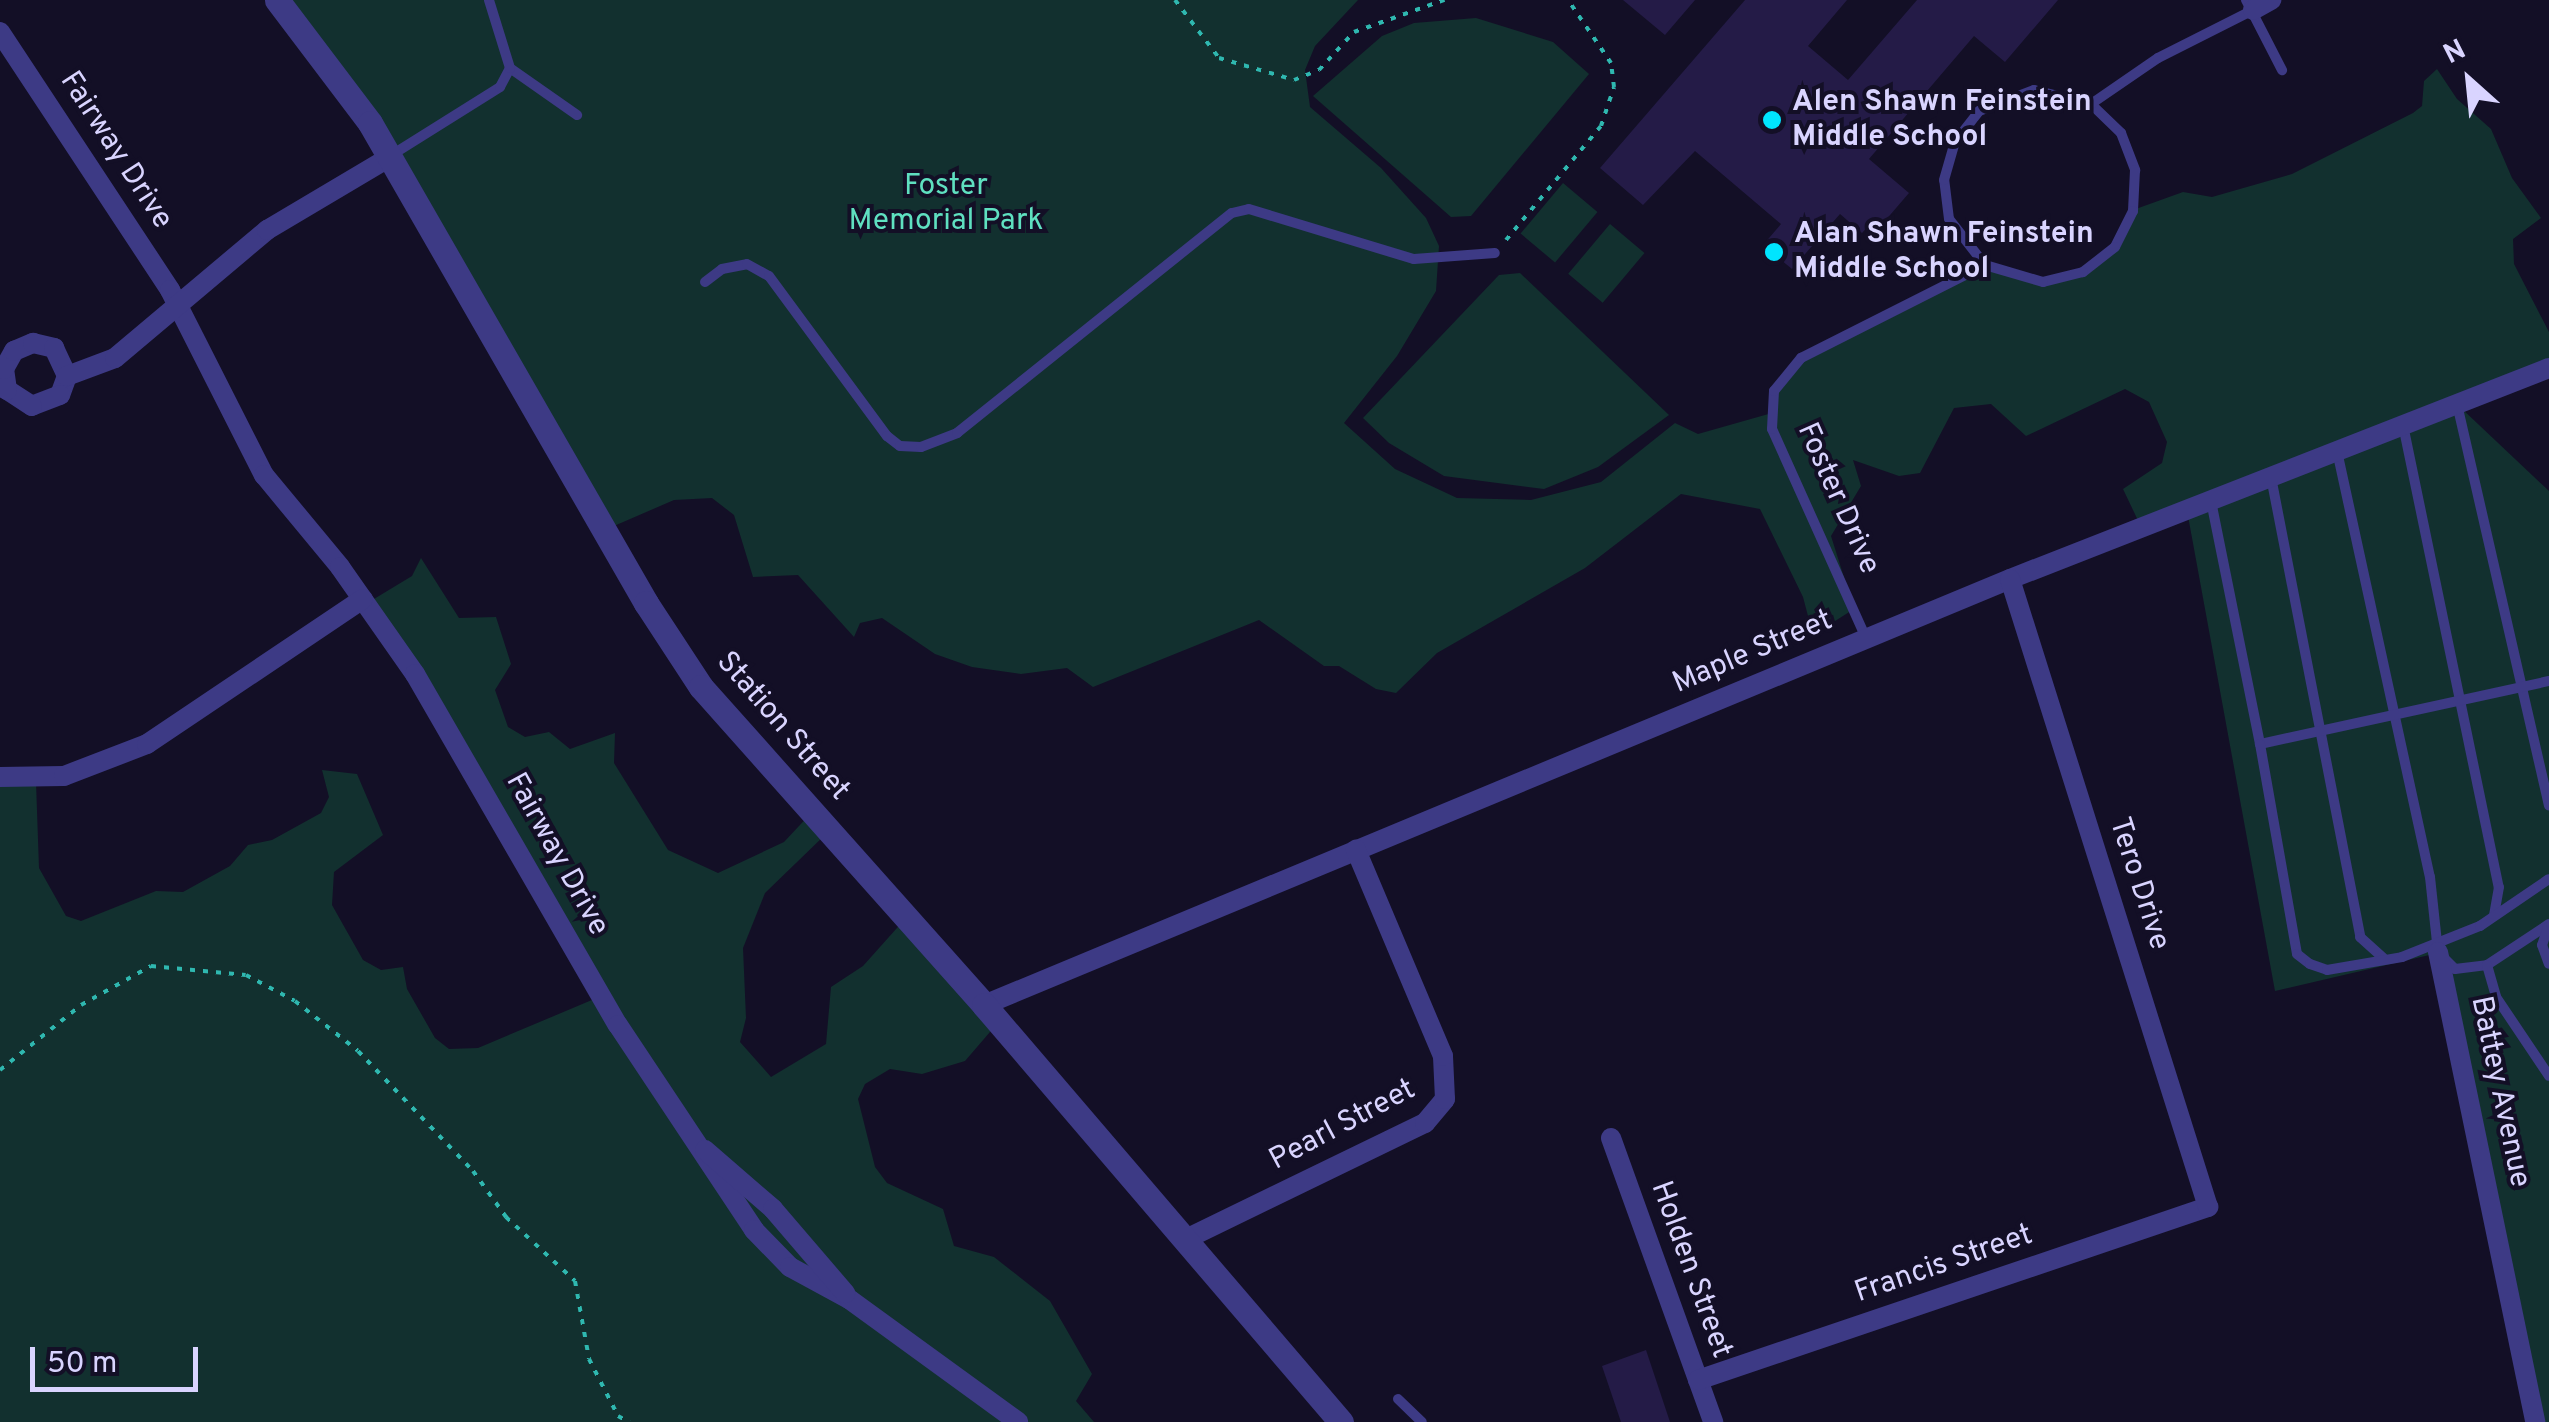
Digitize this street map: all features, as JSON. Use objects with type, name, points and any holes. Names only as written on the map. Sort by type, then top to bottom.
[{"type":"street","name":"Station Street","points":[[278,0],[390,157],[646,603],[701,687],[984,1005],[1341,1422]]},
{"type":"street","name":"Fairway Drive","points":[[0,32],[178,305],[264,476],[363,599],[442,718],[618,1025],[768,1248],[849,1299],[1018,1422]]},
{"type":"street","points":[[67,376],[115,358],[267,230],[390,157]]},
{"type":"street","name":"Maple Street","points":[[984,1005],[2010,579],[2549,368]]},
{"type":"street","name":"Tero Drive","points":[[2010,579],[2208,1208]]},
{"type":"street","points":[[0,777],[64,776],[147,744],[363,599]]},
{"type":"street","name":"Pearl Street","points":[[1186,1239],[1425,1123],[1446,1100],[1444,1056],[1356,850]]},
{"type":"street","name":"Battey Avenue","points":[[2441,945],[2534,1422]]},
{"type":"street","name":"Holden Street","points":[[1611,1138],[1713,1422]]},
{"type":"street","name":"Fairway Drive","points":[[694,1142],[773,1209],[849,1299]]},
{"type":"street","name":"Francis Street","points":[[1698,1380],[2208,1208]]},
{"type":"lane","points":[[489,0],[510,68],[576,115]]},
{"type":"lane","points":[[2091,104],[2158,58],[2257,3],[2282,70]]},
{"type":"lane","points":[[390,157],[500,87],[510,68]]},
{"type":"lane","points":[[2054,91],[2091,104],[2120,132],[2136,170],[2133,211],[2114,247],[2064,280],[2023,281],[1985,265],[1949,219],[1944,180],[1954,142],[1980,111],[2015,93],[2054,91]]},
{"type":"lane","points":[[705,282],[746,264],[769,276],[887,436],[900,446],[920,447],[957,434],[1232,214],[1249,209],[1414,259],[1495,253]]},
{"type":"lane","name":"Foster Drive","points":[[1866,638],[1772,429],[1774,391],[1801,358],[1985,265]]},
{"type":"lane","points":[[2457,404],[2549,806]]},
{"type":"lane","points":[[2403,425],[2499,887],[2494,916]]},
{"type":"lane","points":[[2337,451],[2396,714],[2441,945],[2455,968],[2487,964],[2549,925]]},
{"type":"lane","points":[[2271,477],[2360,938],[2384,959]]},
{"type":"lane","points":[[2211,500],[2297,954],[2327,970],[2441,945],[2549,879]]},
{"type":"lane","points":[[2260,744],[2549,681]]},
{"type":"lane","points":[[2549,925],[2542,945],[2549,964]]},
{"type":"lane","points":[[2487,964],[2496,997],[2549,1076]]},
{"type":"lane","points":[[1398,1399],[1422,1422]]},
{"type":"path","points":[[1175,0],[1219,58],[1294,80],[1319,70],[1354,32],[1444,0]]},
{"type":"path","points":[[1495,253],[1601,126],[1614,87],[1611,63],[1568,0]]},
{"type":"path","points":[[0,1070],[43,1043],[82,1006],[152,966],[246,975],[294,1001],[358,1051],[473,1171],[506,1216],[575,1281],[589,1359],[618,1416],[628,1422]]},
{"type":"green space","name":"Foster Memorial Park","points":[[279,0],[1358,0],[1315,46],[1305,70],[1310,107],[1381,168],[1426,218],[1439,246],[1436,291],[1397,356],[1344,423],[1395,469],[1457,498],[1531,500],[1601,482],[1675,423],[1698,434],[1772,413],[1776,393],[1802,360],[1986,266],[2044,283],[2105,258],[2133,210],[2183,192],[2212,197],[2292,174],[2413,113],[2422,106],[2424,81],[2437,69],[2457,99],[2491,129],[2512,178],[2541,218],[2513,239],[2514,264],[2549,332],[2549,373],[2460,407],[2549,491],[2549,1422],[2534,1422],[2438,953],[2275,991],[2188,516],[2143,531],[2123,489],[2162,463],[2167,442],[2149,402],[2125,389],[2026,436],[1991,404],[1954,408],[1920,473],[1899,476],[1853,460],[1861,486],[1831,536],[1854,609],[1813,635],[1803,597],[1760,509],[1681,494],[1585,568],[1437,653],[1396,693],[1376,689],[1339,666],[1324,666],[1259,620],[1093,687],[1067,668],[1021,674],[972,667],[935,654],[882,618],[860,623],[854,637],[798,575],[753,577],[734,515],[712,498],[674,500],[607,529],[398,167]]},
{"type":"green space","points":[[1476,18],[1553,42],[1589,74],[1471,216],[1451,217],[1313,96],[1382,36],[1414,23]]},
{"type":"green space","points":[[1563,183],[1597,212],[1555,262],[1521,234]]},
{"type":"green space","points":[[1610,224],[1644,253],[1603,303],[1568,274]]},
{"type":"green space","points":[[1520,273],[1669,415],[1598,467],[1544,489],[1444,476],[1389,443],[1363,418],[1499,275]]},
{"type":"green space","points":[[421,558],[459,618],[496,617],[511,664],[495,690],[508,727],[525,737],[549,732],[570,749],[615,733],[614,763],[668,850],[718,873],[784,842],[814,810],[827,833],[765,893],[743,948],[746,1018],[740,1042],[771,1077],[826,1044],[831,987],[863,966],[905,919],[996,1025],[965,1061],[922,1074],[890,1069],[865,1084],[858,1099],[875,1167],[887,1183],[943,1209],[954,1246],[994,1257],[1050,1301],[1092,1374],[1076,1401],[1094,1422],[0,1422],[0,775],[36,782],[39,868],[66,916],[81,921],[156,891],[183,892],[230,866],[248,845],[272,840],[321,813],[329,797],[322,770],[357,774],[383,835],[334,872],[332,905],[363,960],[381,970],[403,967],[407,989],[435,1038],[449,1049],[478,1048],[599,997],[369,602],[412,576]]},
{"type":"building","points":[[1623,0],[1695,0],[1665,35]]},
{"type":"building","name":"Alen Shawn Feinstein Middle School","points":[[1745,0],[1847,0],[1808,46],[1848,80],[1917,0],[2058,0],[2005,62],[1974,36],[1869,159],[1909,193],[1878,229],[1871,223],[1862,233],[1840,214],[1792,269],[1763,245],[1781,224],[1695,151],[1643,205],[1600,168]]},
{"type":"building","points":[[1646,1350],[1670,1422],[1621,1422],[1602,1366]]},
{"type":"place","name":"Alen Shawn Feinstein Middle School","points":[[1772,120]]},
{"type":"place","name":"Alan Shawn Feinstein Middle School","points":[[1774,252]]}]
